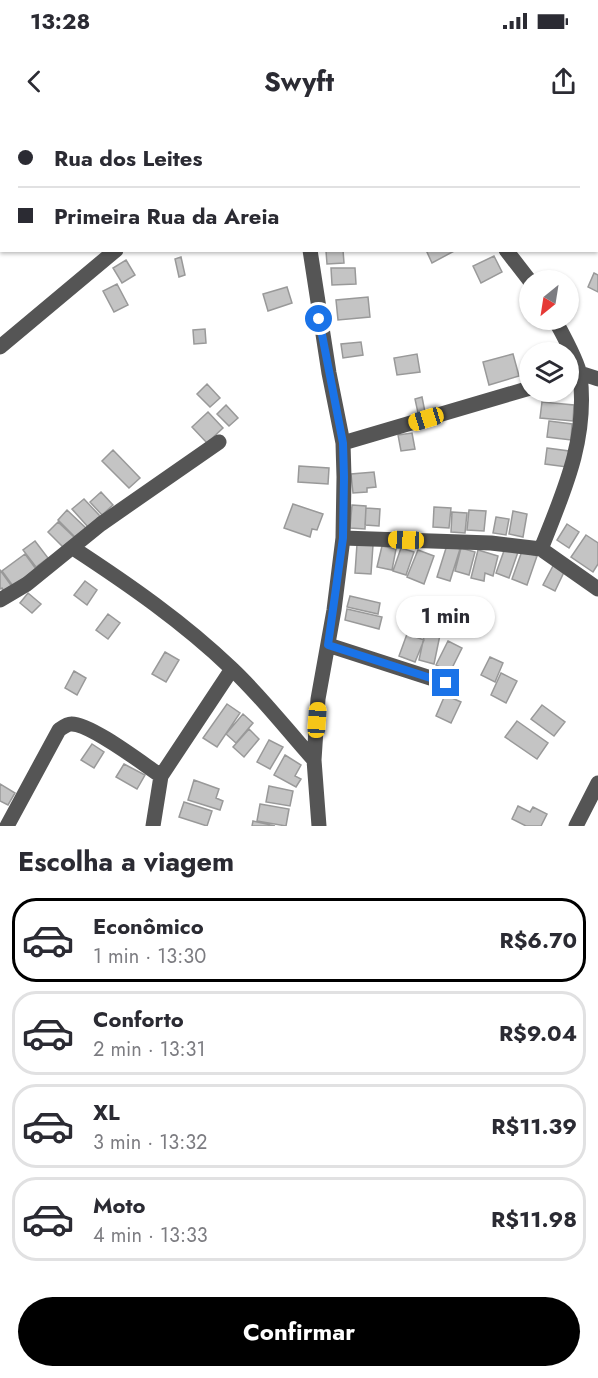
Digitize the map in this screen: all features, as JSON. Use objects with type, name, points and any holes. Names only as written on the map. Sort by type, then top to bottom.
[{"type":"street","points":[[0,347],[114,252]]},
{"type":"street","points":[[310,252],[327,362],[343,443],[344,477],[343,538],[318,699],[314,760],[320,826]]},
{"type":"street","points":[[508,252],[521,270]]},
{"type":"street","points":[[579,375],[598,379]]},
{"type":"street","points":[[343,443],[519,390]]},
{"type":"street","points":[[541,549],[577,453],[581,423],[578,402]]},
{"type":"street","points":[[0,600],[27,584],[129,504],[219,442]]},
{"type":"street","points":[[343,538],[491,543],[541,549],[598,589]]},
{"type":"street","points":[[73,548],[126,583],[186,628],[232,669],[314,760]]},
{"type":"street","points":[[328,645],[446,683]]},
{"type":"street","points":[[153,826],[161,776],[232,669]]},
{"type":"street","points":[[7,826],[59,730],[64,726],[71,724],[82,726],[161,776]]},
{"type":"street","points":[[576,826],[598,783]]},
{"type":"building","points":[[326,252],[343,252],[344,263],[327,264]]},
{"type":"building","points":[[427,252],[452,252],[432,263]]},
{"type":"building","points":[[494,256],[502,272],[481,283],[473,266]]},
{"type":"building","points":[[181,257],[185,275],[179,277],[175,259]]},
{"type":"building","points":[[126,260],[135,275],[122,283],[113,268]]},
{"type":"building","points":[[331,268],[355,268],[356,284],[332,285]]},
{"type":"building","points":[[594,273],[598,275],[598,292],[588,287]]},
{"type":"building","points":[[117,284],[128,305],[114,312],[103,291]]},
{"type":"building","points":[[287,287],[292,303],[268,311],[263,294]]},
{"type":"building","points":[[368,297],[370,317],[338,320],[336,300]]},
{"type":"building","points":[[205,329],[206,343],[194,344],[193,330]]},
{"type":"building","points":[[361,342],[363,355],[343,358],[341,344]]},
{"type":"building","points":[[417,354],[420,372],[397,375],[394,358]]},
{"type":"building","points":[[513,354],[519,376],[489,385],[483,362]]},
{"type":"building","points":[[207,384],[220,398],[210,407],[197,394]]},
{"type":"building","points":[[422,397],[425,412],[418,413],[415,399]]},
{"type":"building","points":[[542,402],[574,405],[573,421],[540,418]]},
{"type":"building","points":[[226,405],[238,418],[229,426],[217,414]]},
{"type":"building","points":[[208,412],[223,428],[207,443],[192,427]]},
{"type":"building","points":[[549,421],[572,424],[571,440],[547,437]]},
{"type":"building","points":[[412,433],[415,449],[401,451],[398,435]]},
{"type":"building","points":[[547,448],[569,451],[567,467],[545,464]]},
{"type":"building","points":[[113,450],[140,478],[129,488],[102,461]]},
{"type":"building","points":[[299,466],[329,468],[328,484],[298,482]]},
{"type":"building","points":[[374,472],[376,487],[367,488],[367,492],[353,493],[351,474]]},
{"type":"building","points":[[101,492],[113,505],[102,515],[90,502]]},
{"type":"building","points":[[84,499],[100,516],[88,527],[72,509]]},
{"type":"building","points":[[293,504],[323,514],[317,530],[312,529],[310,537],[284,528]]},
{"type":"building","points":[[352,505],[366,506],[365,529],[350,528]]},
{"type":"building","points":[[434,507],[451,508],[449,528],[433,527]]},
{"type":"building","points":[[366,508],[380,509],[379,526],[365,525]]},
{"type":"building","points":[[67,510],[87,529],[77,539],[58,520]]},
{"type":"building","points":[[469,510],[486,511],[484,531],[467,530]]},
{"type":"building","points":[[513,511],[527,514],[523,537],[509,534]]},
{"type":"building","points":[[452,512],[467,513],[465,533],[451,532]]},
{"type":"building","points":[[496,517],[509,519],[506,535],[493,533]]},
{"type":"building","points":[[58,522],[75,538],[64,548],[48,532]]},
{"type":"building","points":[[567,524],[579,532],[569,548],[557,540]]},
{"type":"building","points":[[586,535],[598,543],[598,564],[593,572],[571,557]]},
{"type":"building","points":[[35,541],[48,558],[36,567],[23,550]]},
{"type":"building","points":[[357,544],[373,545],[371,574],[355,573]]},
{"type":"building","points":[[447,545],[460,549],[450,581],[437,577]]},
{"type":"building","points":[[382,546],[396,549],[392,570],[377,567]]},
{"type":"building","points":[[401,548],[414,552],[406,575],[393,571]]},
{"type":"building","points":[[461,548],[475,552],[469,575],[455,571]]},
{"type":"building","points":[[505,548],[518,552],[509,578],[496,573]]},
{"type":"building","points":[[418,550],[434,556],[424,584],[407,577]]},
{"type":"building","points":[[478,550],[498,556],[493,576],[485,573],[484,581],[471,578]]},
{"type":"building","points":[[522,551],[537,556],[527,585],[512,579]]},
{"type":"building","points":[[25,554],[36,569],[13,586],[2,571]]},
{"type":"building","points":[[554,564],[565,570],[555,591],[543,585]]},
{"type":"building","points":[[0,570],[13,588],[5,593],[2,588],[0,589]]},
{"type":"building","points":[[85,581],[97,590],[87,605],[74,595]]},
{"type":"building","points":[[28,593],[41,604],[32,613],[20,603]]},
{"type":"building","points":[[350,596],[380,603],[378,614],[347,607]]},
{"type":"building","points":[[347,609],[382,617],[379,629],[345,620]]},
{"type":"building","points":[[108,614],[120,623],[108,639],[96,630]]},
{"type":"building","points":[[425,632],[440,635],[434,664],[419,660]]},
{"type":"building","points":[[407,634],[424,640],[415,662],[399,656]]},
{"type":"building","points":[[448,641],[462,648],[450,672],[436,665]]},
{"type":"building","points":[[165,652],[179,660],[166,682],[152,674]]},
{"type":"building","points":[[490,657],[503,663],[495,682],[481,675]]},
{"type":"building","points":[[74,671],[86,678],[77,695],[65,688]]},
{"type":"building","points":[[501,673],[517,681],[506,703],[491,695]]},
{"type":"building","points":[[445,695],[461,702],[451,723],[436,716]]},
{"type":"building","points":[[227,704],[240,713],[217,747],[203,738]]},
{"type":"building","points":[[542,705],[565,722],[554,736],[531,719]]},
{"type":"building","points":[[243,714],[253,723],[236,743],[226,734]]},
{"type":"building","points":[[517,721],[548,743],[537,759],[505,737]]},
{"type":"building","points":[[249,729],[259,739],[244,757],[233,747]]},
{"type":"building","points":[[269,740],[283,747],[270,769],[257,762]]},
{"type":"building","points":[[92,744],[104,752],[94,768],[81,760]]},
{"type":"building","points":[[285,755],[301,765],[295,776],[301,779],[296,787],[274,775]]},
{"type":"building","points":[[124,764],[145,775],[137,789],[116,777]]},
{"type":"building","points":[[194,780],[219,789],[216,798],[223,801],[220,810],[188,800]]},
{"type":"building","points":[[0,784],[15,793],[8,805],[0,801]]},
{"type":"building","points":[[269,786],[293,791],[290,806],[266,802]]},
{"type":"building","points":[[184,802],[212,811],[207,826],[179,817]]},
{"type":"building","points":[[260,804],[289,809],[286,826],[257,821]]},
{"type":"building","points":[[518,806],[530,812],[533,807],[547,814],[541,826],[526,826],[512,819]]},
{"type":"building","points":[[253,821],[275,826],[252,826]]},
{"type":"route","points":[[319,319],[343,443],[344,477],[343,538],[328,645],[446,683]]}]
